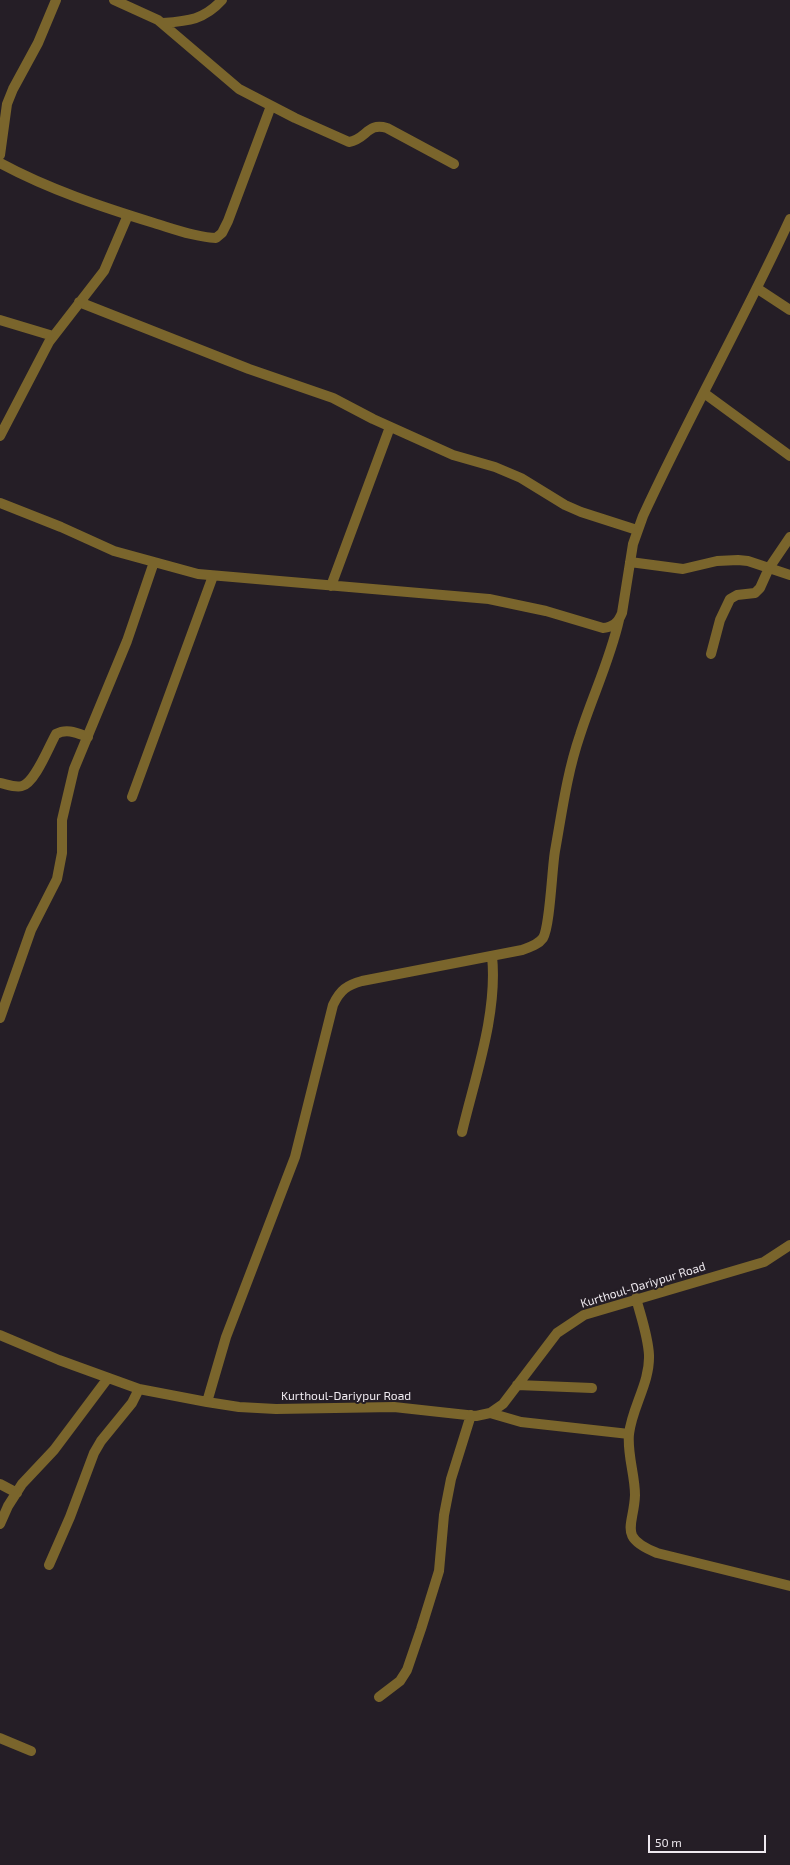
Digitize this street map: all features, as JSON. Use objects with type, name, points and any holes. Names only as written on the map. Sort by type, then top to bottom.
[{"type":"street","points":[[0,155],[7,104],[13,89],[38,43],[56,0]]},
{"type":"street","points":[[114,0],[145,13],[162,23],[239,90],[271,106],[349,142],[357,140],[370,128],[378,125],[387,128],[454,164]]},
{"type":"street","points":[[162,23],[188,21],[201,17],[213,10],[222,0]]},
{"type":"street","points":[[0,163],[80,198],[128,215],[203,237],[216,238],[222,233],[228,221],[271,106]]},
{"type":"street","points":[[0,436],[53,336],[104,271],[128,215]]},
{"type":"street","points":[[207,1402],[226,1337],[295,1157],[338,994],[343,988],[362,981],[522,950],[538,943],[544,937],[548,925],[553,863],[570,770],[580,734],[613,644],[622,613],[633,544],[637,530],[650,500],[741,317],[758,289],[790,219]]},
{"type":"street","points":[[758,289],[790,310]]},
{"type":"street","points":[[80,302],[249,369],[321,393],[390,427],[453,454],[495,467],[521,478],[565,505],[581,512],[637,530]]},
{"type":"street","points":[[0,320],[53,336]]},
{"type":"street","points":[[704,393],[790,456]]},
{"type":"street","points":[[331,586],[390,427]]},
{"type":"street","points":[[0,503],[49,522],[114,552],[190,573],[489,599],[546,611],[602,628],[610,627],[619,620]]},
{"type":"street","points":[[711,654],[720,620],[730,599],[737,596],[754,593],[760,588],[769,568],[790,537]]},
{"type":"street","points":[[630,562],[683,570],[717,561],[738,560],[748,561],[790,575]]},
{"type":"street","points":[[0,1018],[33,925],[57,878],[62,853],[65,807],[74,769],[127,641],[154,562]]},
{"type":"street","points":[[132,797],[213,576]]},
{"type":"street","points":[[0,783],[20,787],[27,784],[33,777],[56,734],[62,731],[70,731],[88,737]]},
{"type":"street","points":[[462,1132],[490,1012],[493,989],[492,956]]},
{"type":"street","name":"Kurthoul-Dariypur Road","points":[[0,1334],[59,1360],[139,1389],[207,1402],[240,1407],[276,1409],[394,1407],[471,1415],[490,1413],[503,1404],[557,1333],[568,1324],[584,1315],[636,1298],[764,1262],[790,1245]]},
{"type":"street","points":[[636,1298],[649,1355],[646,1378],[629,1434],[635,1496],[630,1528],[634,1538],[639,1545],[657,1553],[790,1586]]},
{"type":"street","points":[[0,1524],[16,1493],[31,1473],[54,1450],[108,1378]]},
{"type":"street","points":[[517,1385],[592,1388]]},
{"type":"street","points":[[50,1565],[94,1453],[101,1441],[132,1403],[139,1389]]},
{"type":"street","points":[[490,1413],[521,1422],[629,1434]]},
{"type":"street","points":[[380,1697],[400,1681],[407,1670],[424,1621],[439,1571],[444,1516],[450,1479],[471,1415]]},
{"type":"street","points":[[0,1484],[16,1493]]},
{"type":"street","points":[[0,1738],[31,1751]]}]
